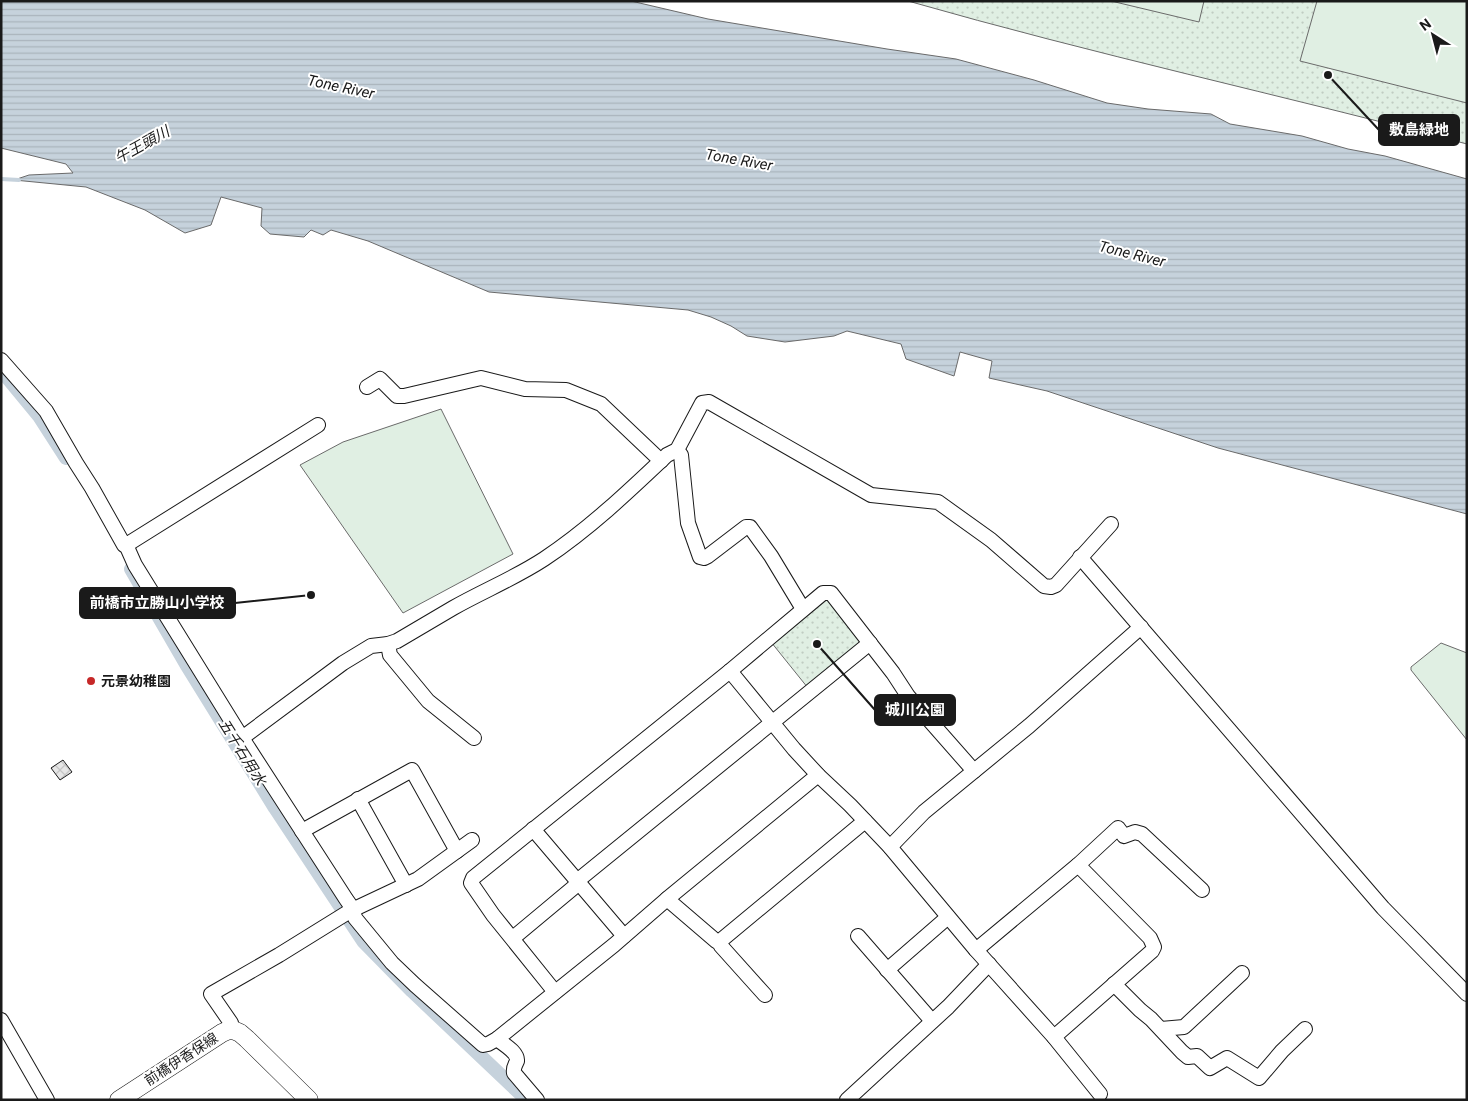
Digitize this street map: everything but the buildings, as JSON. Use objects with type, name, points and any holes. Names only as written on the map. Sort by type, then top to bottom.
[{"type":"main road","name":"前橋伊香保線","points":[[119,1100],[231,1029],[247,1039],[309,1100]]},
{"type":"street","points":[[1,360],[46,411],[124,545],[128,547],[135,565],[242,738],[353,909],[355,918],[375,945],[415,986],[483,1045],[497,1039],[818,775]]},
{"type":"street","points":[[367,387],[380,379],[397,396],[404,396],[481,378],[525,389],[566,390],[601,404],[661,461]]},
{"type":"street","points":[[242,738],[343,663],[371,646],[397,641],[543,560],[604,513],[667,455],[677,450],[702,403],[709,402],[871,495],[938,502],[991,540],[1044,586],[1051,587],[1056,585],[1111,524]]},
{"type":"street","points":[[128,547],[129,544],[318,425]]},
{"type":"street","points":[[677,450],[681,456],[688,523],[700,557],[708,556],[746,527],[750,527],[771,556],[803,610]]},
{"type":"street","points":[[1080,557],[1383,908],[1467,994]]},
{"type":"street","points":[[555,992],[488,908],[471,884],[471,881],[823,593],[831,593],[908,696],[974,772]]},
{"type":"street","points":[[890,847],[924,812],[1029,726],[1141,627]]},
{"type":"street","points":[[513,938],[573,888],[577,882],[870,643]]},
{"type":"street","points":[[388,644],[390,655],[428,701],[474,738]]},
{"type":"street","points":[[730,671],[772,723],[818,775],[890,847],[976,950],[1054,1037],[1100,1094]]},
{"type":"street","points":[[302,831],[412,770],[457,851]]},
{"type":"street","points":[[358,799],[406,886]]},
{"type":"street","points":[[719,942],[865,821]]},
{"type":"street","points":[[976,950],[1078,865],[1118,828],[1124,836],[1135,832],[1142,834],[1202,890]]},
{"type":"street","points":[[533,829],[624,936]]},
{"type":"street","points":[[231,1029],[231,1023],[211,994],[353,909],[406,886],[426,874],[472,840]]},
{"type":"street","points":[[1054,1037],[1152,951],[1154,947],[1153,942],[1078,865]]},
{"type":"street","points":[[667,899],[719,942],[765,995]]},
{"type":"street","points":[[887,970],[948,917]]},
{"type":"street","points":[[858,936],[932,1021]]},
{"type":"street","points":[[847,1100],[932,1021],[989,964]]},
{"type":"street","points":[[1161,1029],[1184,1026],[1242,972]]},
{"type":"street","points":[[1114,984],[1188,1056],[1197,1056],[1210,1068],[1227,1058],[1259,1078],[1282,1051],[1305,1029]]},
{"type":"street","points":[[1,1020],[46,1100]]},
{"type":"street","points":[[497,1039],[515,1055],[514,1073],[537,1100]]},
{"type":"green space","points":[[908,1],[1467,1],[1467,144],[1117,57]]},
{"type":"green space","points":[[1111,1],[1204,1],[1199,22]]},
{"type":"green space","points":[[1317,1],[1467,1],[1467,103],[1300,61]]},
{"type":"green space","points":[[441,409],[513,554],[403,613],[300,465],[343,442]]},
{"type":"green space","points":[[822,599],[829,600],[861,639],[859,647],[808,688],[771,642]]},
{"type":"green space","points":[[1441,643],[1467,653],[1467,740],[1411,670],[1411,667]]},
{"type":"water","name":"Tone River","points":[[1,1],[631,1],[708,19],[956,59],[1034,80],[1107,103],[1148,109],[1211,114],[1230,124],[1302,136],[1348,149],[1385,156],[1467,179],[1467,514],[1218,448],[1047,391],[989,378],[992,361],[960,352],[954,376],[906,359],[901,344],[847,331],[834,336],[785,342],[747,336],[711,317],[688,310],[489,292],[368,241],[331,230],[323,235],[311,230],[304,237],[270,234],[261,226],[262,208],[221,197],[211,225],[185,233],[145,210],[86,187],[14,180],[29,175],[73,173],[66,164],[1,148]]},
{"type":"waterway","name":"午王頭川","points":[[1,179],[19,180]]},
{"type":"waterway","name":"五千石用水","points":[[1,370],[39,416],[66,458]]},
{"type":"waterway","name":"五千石用水","points":[[131,569],[186,664],[275,808],[363,941],[412,991],[527,1100]]},
{"type":"place","name":"敷島緑地","points":[[1328,75]]},
{"type":"place","name":"前橋市立勝山小学校","points":[[311,595]]},
{"type":"place","name":"城川公園","points":[[817,644]]},
{"type":"place","name":"元景幼稚園","points":[[91,681]]}]
